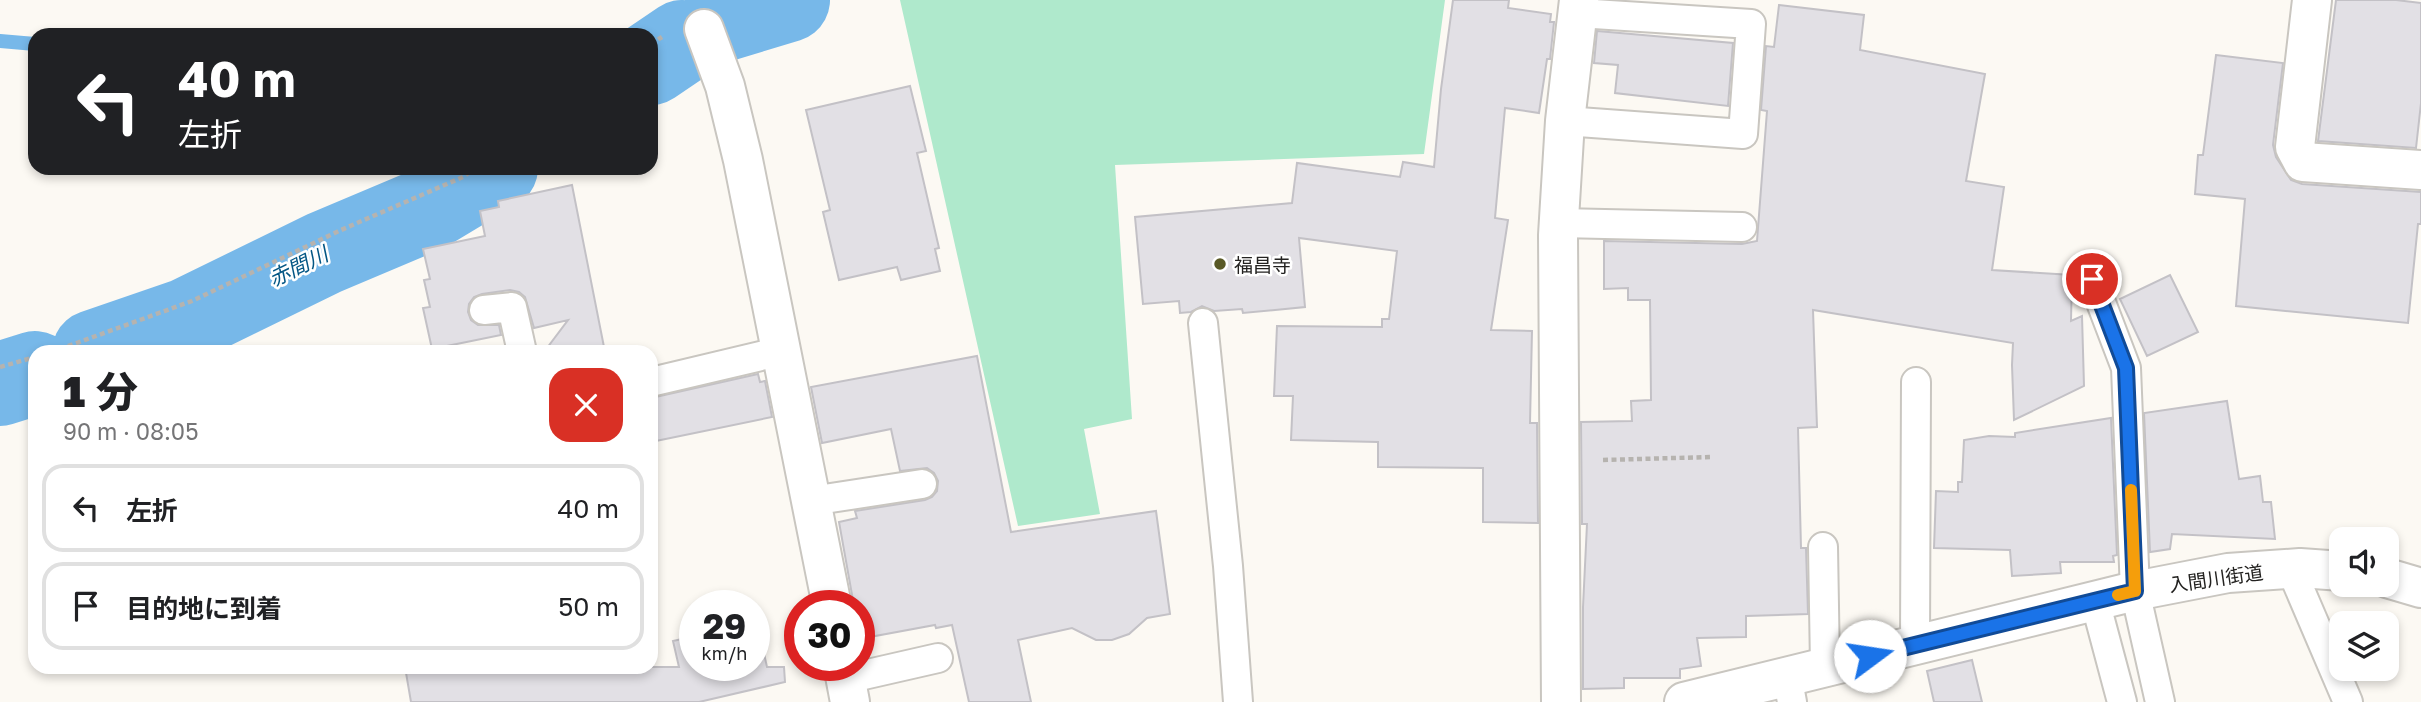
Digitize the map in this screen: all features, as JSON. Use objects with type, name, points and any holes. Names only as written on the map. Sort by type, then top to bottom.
[{"type":"street","points":[[2312,0],[2295,147],[2303,162],[2421,170]]},
{"type":"street","points":[[1561,702],[1559,223],[1565,121],[1578,6]]},
{"type":"street","points":[[704,29],[725,86],[737,136],[828,590]]},
{"type":"street","name":"入間川街道","points":[[1684,702],[1790,689],[1825,666],[2135,591],[2228,573],[2291,569],[2329,570]]},
{"type":"street","points":[[2399,582],[2421,588]]},
{"type":"lane","points":[[1565,121],[1743,134],[1751,24],[1578,6]]},
{"type":"lane","points":[[1559,223],[1742,227]]},
{"type":"lane","points":[[2092,279],[2126,368],[2135,591],[2160,702]]},
{"type":"lane","points":[[484,310],[512,307],[520,345]]},
{"type":"lane","points":[[1203,323],[1228,566],[1238,702]]},
{"type":"lane","points":[[658,380],[782,351]]},
{"type":"lane","points":[[1915,645],[1916,382]]},
{"type":"lane","points":[[811,501],[922,484]]},
{"type":"lane","points":[[1823,547],[1825,666]]},
{"type":"lane","points":[[2291,569],[2348,702]]},
{"type":"lane","points":[[2095,601],[2122,702]]},
{"type":"lane","points":[[846,682],[939,659]]},
{"type":"path","points":[[71,345],[192,300],[466,175]]},
{"type":"path","points":[[0,367],[28,359]]},
{"type":"path","points":[[1560,461],[1711,457]]},
{"type":"green space","points":[[900,0],[1445,0],[1424,154],[1115,165],[1132,419],[1084,429],[1100,514],[1018,526]]},
{"type":"building","points":[[1453,0],[1509,0],[1508,8],[1551,14],[1550,22],[1554,22],[1539,113],[1505,108],[1495,218],[1508,220],[1491,330],[1532,331],[1530,423],[1537,423],[1538,523],[1483,522],[1483,468],[1378,467],[1378,442],[1291,440],[1293,396],[1274,396],[1277,326],[1382,327],[1382,319],[1389,319],[1397,251],[1299,238],[1305,307],[1243,313],[1242,309],[1214,311],[1202,306],[1191,312],[1180,313],[1179,301],[1143,304],[1135,217],[1292,203],[1297,163],[1400,177],[1403,162],[1434,167]]},
{"type":"building","points":[[2336,0],[2396,0],[2421,3],[2421,103],[2416,148],[2318,141]]},
{"type":"building","points":[[1779,5],[1864,15],[1860,50],[1985,74],[1966,181],[2004,187],[1992,270],[2072,275],[2071,321],[2082,316],[2084,386],[2014,420],[2013,343],[1813,310],[1817,427],[1798,428],[1801,548],[1806,548],[1808,614],[1746,616],[1746,637],[1697,638],[1701,666],[1680,669],[1680,678],[1624,678],[1624,688],[1583,689],[1587,524],[1582,524],[1581,422],[1632,421],[1631,401],[1651,400],[1650,300],[1628,300],[1628,288],[1604,289],[1604,241],[1742,244],[1757,241],[1767,111],[1761,110],[1766,46],[1774,47]]},
{"type":"building","points":[[1597,31],[1733,43],[1728,106],[1615,93],[1618,65],[1594,63]]},
{"type":"building","points":[[2216,55],[2283,63],[2273,145],[2276,157],[2291,180],[2302,184],[2421,192],[2421,224],[2418,224],[2408,323],[2236,306],[2245,199],[2195,194],[2198,155],[2203,155]]},
{"type":"building","points":[[910,86],[926,151],[917,153],[939,248],[935,249],[940,271],[901,280],[897,267],[839,280],[823,212],[830,210],[806,110]]},
{"type":"building","points":[[572,185],[604,345],[549,345],[568,320],[534,328],[525,297],[510,290],[482,294],[474,297],[469,304],[471,320],[478,325],[499,325],[501,335],[452,345],[431,345],[423,308],[430,307],[424,280],[430,279],[423,249],[485,236],[480,211],[499,207],[498,201]]},
{"type":"building","points":[[2170,275],[2198,332],[2147,356],[2120,299]]},
{"type":"building","points":[[977,356],[1011,532],[1156,511],[1170,614],[1147,618],[1129,634],[1112,640],[1096,640],[1072,628],[1018,640],[1031,702],[969,702],[952,625],[936,628],[935,625],[875,636],[875,590],[851,590],[839,522],[857,518],[855,511],[932,497],[937,491],[938,481],[934,473],[927,468],[900,471],[891,429],[822,443],[811,387]]},
{"type":"building","points":[[758,374],[760,382],[765,381],[772,417],[658,441],[658,396]]},
{"type":"building","points":[[2227,401],[2239,479],[2260,476],[2263,502],[2271,502],[2275,539],[2172,534],[2170,549],[2150,552],[2144,413]]},
{"type":"building","points":[[2111,418],[2117,555],[2113,556],[2114,562],[2060,562],[2061,573],[2012,576],[2010,550],[1934,548],[1936,491],[1958,492],[1958,482],[1962,482],[1964,440],[1989,436],[2015,437],[2015,433]]},
{"type":"building","points":[[679,640],[679,667],[673,641]]},
{"type":"building","points":[[1972,660],[1982,702],[1934,702],[1927,671]]},
{"type":"building","points":[[658,667],[679,667],[679,681],[770,681],[770,667],[784,667],[785,682],[699,702],[411,702],[406,674],[658,674]]},
{"type":"waterway","name":"赤間川","points":[[722,20],[788,0]]},
{"type":"waterway","points":[[0,41],[28,43]]},
{"type":"waterway","name":"赤間川","points":[[658,58],[682,42]]},
{"type":"waterway","name":"赤間川","points":[[114,345],[187,320],[324,253],[426,210],[484,175]]},
{"type":"waterway","name":"赤間川","points":[[0,384],[28,375]]},
{"type":"slow traffic","points":[[2118,595],[2135,591],[2131,490]]},
{"type":"place","name":"福昌寺","points":[[1220,264]]},
{"type":"route","points":[[1870,656],[2135,591],[2126,368],[2092,279]]}]
